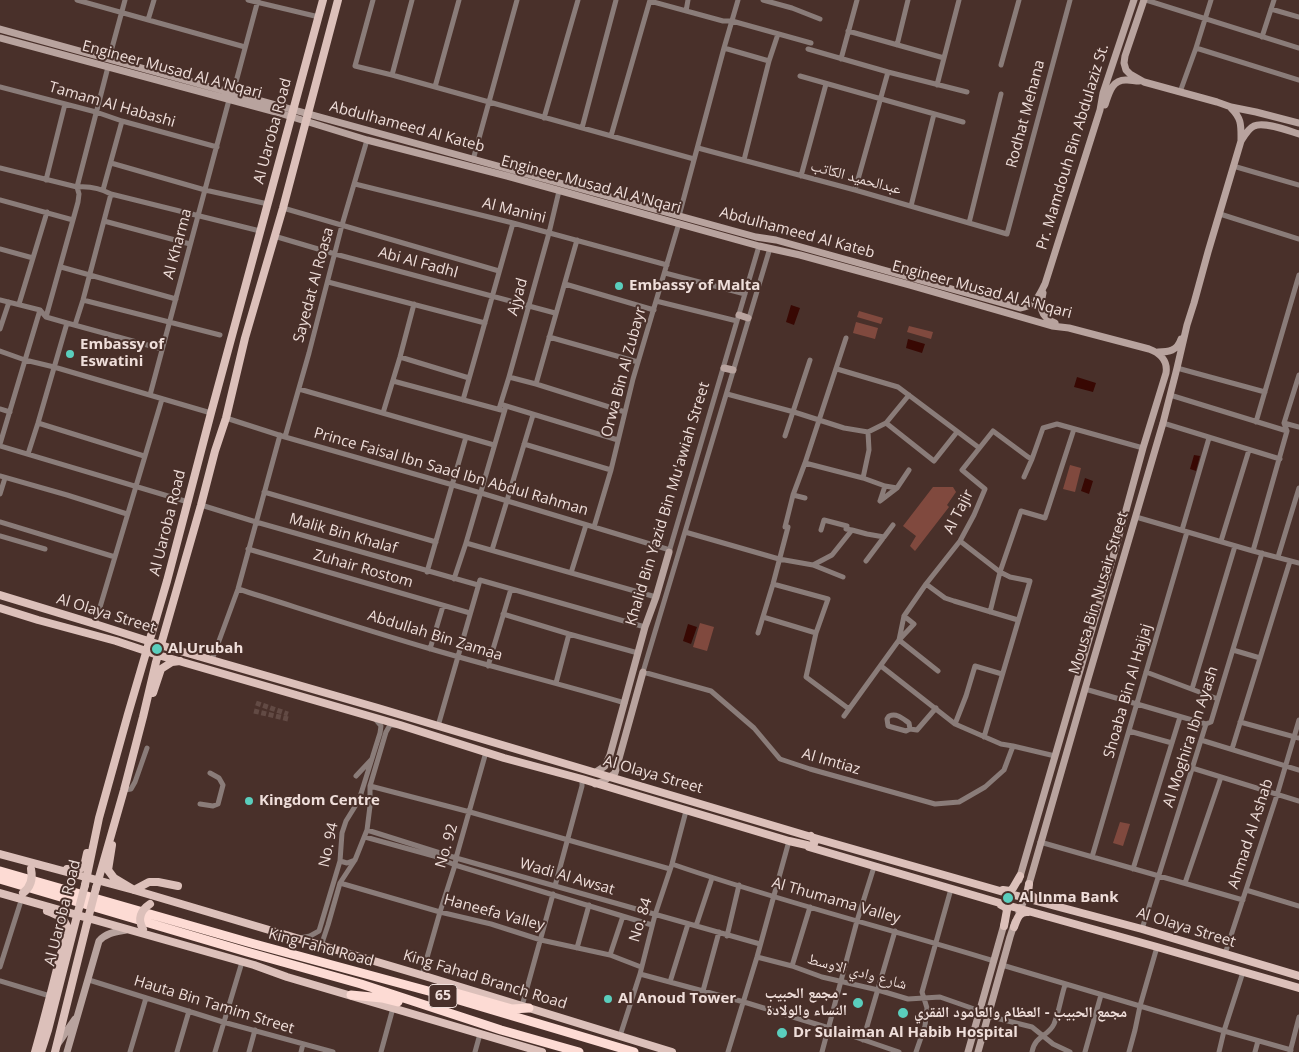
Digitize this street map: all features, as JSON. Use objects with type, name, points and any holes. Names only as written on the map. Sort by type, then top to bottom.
[{"type":"highway","name":"King Fahd Road","points":[[0,871],[440,995],[634,1052]]},
{"type":"highway","name":"King Fahd Road","points":[[0,880],[361,984],[420,1004],[579,1052]]},
{"type":"highway","points":[[440,995],[449,992],[512,1009],[526,1007]]},
{"type":"highway","points":[[351,995],[420,1004]]},
{"type":"highway","points":[[527,1037],[558,1052]]},
{"type":"main road","name":"Al Uaroba Road","points":[[39,1052],[48,1030],[78,914],[99,818],[167,581],[323,0]]},
{"type":"main road","name":"Al Uaroba Road","points":[[56,1049],[88,917],[143,718],[147,694],[226,418],[245,338],[283,208],[338,0]]},
{"type":"main road","name":"Al Olaya Street","points":[[0,595],[161,645],[813,837],[1014,895],[1142,929],[1299,976]]},
{"type":"main road","name":"Al Olaya Street","points":[[0,608],[874,867],[1299,988]]},
{"type":"main road","points":[[143,718],[161,669],[172,662],[182,661]]},
{"type":"main road","points":[[400,725],[394,720],[397,717],[404,716]]},
{"type":"main road","points":[[56,869],[75,870],[82,868],[93,830],[99,818]]},
{"type":"main road","points":[[114,823],[114,839],[108,870],[114,878],[134,890],[149,882],[178,886]]},
{"type":"main road","points":[[804,846],[813,846],[815,841],[813,837]]},
{"type":"main road","points":[[0,855],[26,864],[31,869],[32,881],[23,893],[14,896],[0,893]]},
{"type":"main road","name":"King Fahad Branch Road","points":[[0,855],[56,869],[97,884],[134,890],[298,938],[672,1052]]},
{"type":"main road","points":[[993,889],[1010,891],[1014,888],[1020,876]]},
{"type":"main road","points":[[1029,885],[1028,893],[1041,901]]},
{"type":"main road","points":[[994,901],[1006,903],[1010,901],[1010,895],[1002,891]]},
{"type":"main road","points":[[0,893],[242,962],[542,1052]]},
{"type":"main road","points":[[0,897],[50,912],[60,917],[68,926],[68,948]]},
{"type":"main road","points":[[157,938],[143,929],[140,924],[140,915],[145,907],[150,904],[158,901],[169,901]]},
{"type":"main road","points":[[994,901],[1005,907],[1004,926]]},
{"type":"main road","points":[[1014,927],[1021,914],[1024,912],[1034,913]]},
{"type":"main road","points":[[39,1052],[60,956],[67,938],[75,925]]},
{"type":"street","points":[[77,0],[99,3],[121,13],[245,47]]},
{"type":"street","points":[[109,59],[125,0]]},
{"type":"street","points":[[148,20],[154,0]]},
{"type":"street","points":[[248,0],[258,1],[318,18]]},
{"type":"street","points":[[373,0],[355,66],[694,159]]},
{"type":"street","points":[[392,75],[412,0]]},
{"type":"street","points":[[435,87],[459,0]]},
{"type":"street","points":[[473,160],[516,0]]},
{"type":"street","points":[[544,118],[578,0]]},
{"type":"street","points":[[582,128],[616,0]]},
{"type":"street","points":[[611,136],[650,0],[811,43]]},
{"type":"street","points":[[686,10],[688,0]]},
{"type":"street","name":"Orwa Bin Al Zubayr","points":[[594,528],[738,0]]},
{"type":"street","points":[[763,0],[792,8],[820,19]]},
{"type":"street","points":[[792,8],[795,0]]},
{"type":"street","points":[[841,58],[857,0]]},
{"type":"street","points":[[897,44],[908,0]]},
{"type":"street","points":[[937,85],[959,0]]},
{"type":"street","points":[[1001,66],[1019,0]]},
{"type":"street","name":"Rodhat Mehana","points":[[1007,234],[1070,0]]},
{"type":"street","name":"Pr. Mamdouh Bin Abdulaziz St.","points":[[1037,300],[1045,284],[1100,110],[1103,93],[1134,0]]},
{"type":"street","points":[[1145,0],[1299,48]]},
{"type":"street","name":"Pr. Mamdouh Bin Abdulaziz St.","points":[[1144,82],[1130,74],[1126,70],[1124,63],[1145,0]]},
{"type":"street","points":[[1180,92],[1211,0]]},
{"type":"street","points":[[1262,36],[1274,0]]},
{"type":"street","name":"Al Kharma","points":[[150,395],[258,1]]},
{"type":"street","points":[[1272,9],[1299,17]]},
{"type":"street","name":"Abdulhameed Al Kateb","points":[[0,29],[86,52],[231,97],[473,160],[679,219],[773,240],[1020,308],[1030,305],[1037,300]]},
{"type":"street","points":[[848,31],[944,58]]},
{"type":"street","points":[[744,160],[769,61],[778,34]]},
{"type":"street","name":"Engineer Musad Al A'Nqari","points":[[0,38],[231,97]]},
{"type":"street","points":[[724,48],[769,61]]},
{"type":"street","points":[[1196,48],[1299,80]]},
{"type":"street","points":[[808,50],[967,92]]},
{"type":"street","points":[[84,61],[86,52]]},
{"type":"street","points":[[46,317],[73,220],[79,194],[77,187],[108,67]]},
{"type":"street","points":[[855,190],[888,72]]},
{"type":"street","points":[[800,76],[963,122]]},
{"type":"street","points":[[1100,110],[1106,104],[1111,87],[1118,81],[1126,79],[1144,82],[1217,102],[1231,108],[1299,123]]},
{"type":"street","points":[[801,176],[826,84]]},
{"type":"street","name":"Tamam Al Habashi","points":[[0,87],[217,147]]},
{"type":"street","points":[[969,223],[1001,94]]},
{"type":"street","points":[[46,180],[65,104]]},
{"type":"street","points":[[1231,108],[1241,121],[1241,141]]},
{"type":"street","points":[[910,206],[934,114]]},
{"type":"street","name":"Engineer Musad Al A'Nqari","points":[[306,117],[367,140],[559,191],[679,219],[770,248],[910,285],[1052,326],[1069,328],[1158,352]]},
{"type":"street","points":[[103,190],[122,121]]},
{"type":"street","points":[[1241,141],[1253,126],[1260,124],[1299,134]]},
{"type":"street","name":"Sayedat Al Roasa","points":[[212,660],[238,588],[264,492],[299,389],[334,254],[367,140]]},
{"type":"street","name":"Mousa Bin Nusair Street","points":[[978,1052],[1002,965],[1029,885],[1040,842],[1164,423],[1187,325],[1241,141]]},
{"type":"street","name":"عبدالحميد الكاتب","points":[[698,148],[855,190],[1007,234]]},
{"type":"street","points":[[111,163],[205,190],[268,204]]},
{"type":"street","points":[[1233,166],[1299,185]]},
{"type":"street","points":[[0,168],[77,187],[87,186],[111,194],[260,231]]},
{"type":"street","name":"Al Manini","points":[[355,184],[513,223],[667,265]]},
{"type":"street","name":"Ajyad","points":[[454,579],[494,445],[509,377],[559,191]]},
{"type":"street","points":[[75,325],[111,194]]},
{"type":"street","points":[[0,200],[73,220]]},
{"type":"street","points":[[283,208],[499,271]]},
{"type":"street","points":[[19,304],[47,212]]},
{"type":"street","points":[[1220,214],[1299,239]]},
{"type":"street","points":[[104,221],[190,244]]},
{"type":"street","points":[[463,400],[513,223]]},
{"type":"street","name":"Abi Al Fadhl","points":[[274,236],[334,254],[555,313]]},
{"type":"street","points":[[756,237],[761,244],[773,240]]},
{"type":"street","points":[[536,384],[577,240]]},
{"type":"street","name":"Khalid Bin Yazid Bin Mu'awiah Street","points":[[596,772],[605,766],[610,755],[645,627],[656,597],[744,294],[761,244]]},
{"type":"street","name":"Khalid Bin Yazid Bin Mu'awiah Street","points":[[610,777],[615,773],[643,672],[653,644],[670,581],[770,248]]},
{"type":"street","points":[[0,249],[33,258]]},
{"type":"street","points":[[61,268],[176,299]]},
{"type":"street","points":[[665,272],[744,294]]},
{"type":"street","points":[[1256,422],[1299,275]]},
{"type":"street","points":[[328,282],[485,323]]},
{"type":"street","points":[[564,284],[654,310]]},
{"type":"street","points":[[1045,284],[1041,310],[1044,316],[1069,328]]},
{"type":"street","points":[[0,300],[40,310],[46,317],[162,348]]},
{"type":"street","points":[[83,300],[220,335]]},
{"type":"street","points":[[656,301],[738,318],[748,318]]},
{"type":"street","points":[[0,329],[8,302]]},
{"type":"street","points":[[383,413],[414,304]]},
{"type":"street","points":[[40,310],[0,442],[28,454],[188,502]]},
{"type":"street","points":[[28,454],[67,323]]},
{"type":"street","points":[[1158,352],[1173,350],[1181,342],[1187,325]]},
{"type":"street","points":[[549,337],[638,362]]},
{"type":"street","points":[[758,634],[780,559],[793,495],[820,420],[846,338]]},
{"type":"street","points":[[0,351],[24,360],[211,413]]},
{"type":"street","name":"Mousa Bin Nusair Street","points":[[968,1052],[1167,368],[1166,362],[1158,352]]},
{"type":"street","points":[[400,357],[470,378]]},
{"type":"street","points":[[785,436],[810,360]]},
{"type":"street","points":[[724,368],[733,370]]},
{"type":"street","points":[[1178,368],[1265,392]]},
{"type":"street","points":[[837,369],[898,387],[978,447]]},
{"type":"street","points":[[1253,551],[1280,459],[1287,431],[1284,423],[1296,394],[1299,375]]},
{"type":"street","points":[[509,377],[625,412]]},
{"type":"street","points":[[393,381],[463,400],[533,415],[618,440]]},
{"type":"street","points":[[299,389],[494,445]]},
{"type":"street","points":[[727,394],[844,428],[868,432],[886,424],[909,395]]},
{"type":"street","points":[[1170,395],[1287,431]]},
{"type":"street","points":[[95,624],[162,398]]},
{"type":"street","points":[[0,409],[10,412]]},
{"type":"street","points":[[492,550],[533,415]]},
{"type":"street","name":"Prince Faisal Ibn Saad Ibn Abdul Rahman","points":[[226,418],[669,551]]},
{"type":"street","points":[[38,423],[144,456]]},
{"type":"street","points":[[1164,423],[1280,459]]},
{"type":"street","points":[[1284,423],[1299,427]]},
{"type":"street","points":[[886,424],[934,461],[957,432]]},
{"type":"street","points":[[1024,477],[1043,428],[1057,424],[1143,448]]},
{"type":"street","points":[[990,612],[1000,572],[1021,511],[1045,518],[1074,429]]},
{"type":"street","name":"Al Tajir","points":[[899,640],[904,616],[926,584],[960,541],[985,489],[962,470],[978,447],[993,431],[1032,459]]},
{"type":"street","points":[[863,478],[869,450],[868,432]]},
{"type":"street","points":[[427,572],[466,437]]},
{"type":"street","name":"Shoaba Bin Al Hajjaj","points":[[1092,857],[1146,672],[1209,438]]},
{"type":"street","points":[[524,444],[610,470]]},
{"type":"street","points":[[1221,541],[1249,450]]},
{"type":"street","points":[[805,463],[897,488]]},
{"type":"street","points":[[885,486],[880,501],[897,488],[909,470]]},
{"type":"street","points":[[0,494],[3,477],[127,514]]},
{"type":"street","points":[[1278,557],[1299,488]]},
{"type":"street","points":[[264,492],[436,542]]},
{"type":"street","points":[[793,495],[805,498]]},
{"type":"street","name":"Malik Bin Khalaf","points":[[201,505],[427,572],[454,579],[511,589],[645,627]]},
{"type":"street","points":[[1136,517],[1299,564]]},
{"type":"street","points":[[821,530],[824,520],[847,526],[849,531]]},
{"type":"street","points":[[0,522],[115,557]]},
{"type":"street","points":[[571,573],[586,525]]},
{"type":"street","points":[[866,561],[893,526]]},
{"type":"street","points":[[849,531],[884,537]]},
{"type":"street","points":[[813,565],[832,555],[849,531]]},
{"type":"street","points":[[685,532],[780,559],[813,565],[843,577]]},
{"type":"street","points":[[867,534],[877,546]]},
{"type":"street","points":[[0,536],[45,549]]},
{"type":"street","points":[[960,541],[1000,572],[1010,577],[1030,581],[984,737]]},
{"type":"street","points":[[466,543],[656,597]]},
{"type":"street","points":[[1192,689],[1236,546]]},
{"type":"street","name":"Zuhair Rostom","points":[[248,549],[470,613]]},
{"type":"street","name":"Al Moghira Ibn Ayash","points":[[1142,929],[1206,724],[1211,722],[1262,554]]},
{"type":"street","points":[[1232,749],[1290,561]]},
{"type":"street","points":[[661,578],[670,581]]},
{"type":"street","points":[[438,726],[479,583]]},
{"type":"street","points":[[773,584],[828,599],[816,633],[806,677],[849,709]]},
{"type":"street","points":[[926,584],[945,598],[1018,620]]},
{"type":"street","name":"Abdullah Bin Zamaa","points":[[238,588],[430,649],[488,666],[556,682],[625,703]]},
{"type":"street","points":[[488,666],[511,589]]},
{"type":"street","points":[[430,649],[443,606]]},
{"type":"street","points":[[504,614],[638,653]]},
{"type":"street","name":"Al Tajir","points":[[844,716],[899,640],[914,624],[904,616]]},
{"type":"street","points":[[763,617],[816,633]]},
{"type":"street","points":[[556,682],[569,634]]},
{"type":"street","points":[[899,640],[938,671]]},
{"type":"street","points":[[1232,650],[1260,658]]},
{"type":"street","points":[[881,666],[955,724],[1001,744],[1054,756]]},
{"type":"street","points":[[955,724],[976,666],[1002,674]]},
{"type":"street","name":"Al Imtiaz","points":[[643,672],[711,691],[754,728],[780,759],[936,804],[959,802],[985,787],[1004,770],[1013,746]]},
{"type":"street","points":[[1146,672],[1218,699]]},
{"type":"street","points":[[1085,689],[1206,724]]},
{"type":"street","points":[[910,729],[917,730],[936,708]]},
{"type":"street","points":[[1133,869],[1180,717]]},
{"type":"street","name":"No. 94","points":[[298,938],[310,936],[319,931],[340,861],[342,833],[346,821],[359,800],[381,726],[374,718]]},
{"type":"street","name":"Ahmad Al Ashab","points":[[1225,954],[1285,766],[1297,737],[1299,720]]},
{"type":"street","points":[[1240,722],[1297,737]]},
{"type":"street","name":"No. 94","points":[[321,946],[340,883],[356,860],[367,830],[370,786],[386,732],[390,725],[400,725]]},
{"type":"street","points":[[1129,731],[1172,743]]},
{"type":"street","points":[[1201,740],[1299,770]]},
{"type":"street","points":[[124,790],[131,789],[136,782],[147,748]]},
{"type":"street","name":"No. 92","points":[[422,975],[486,752]]},
{"type":"street","points":[[610,755],[614,759],[619,758]]},
{"type":"street","points":[[356,776],[372,760]]},
{"type":"street","points":[[1192,768],[1299,801]]},
{"type":"street","points":[[200,804],[213,806],[218,804],[224,786],[219,778],[210,773]]},
{"type":"street","points":[[595,784],[610,777]]},
{"type":"street","points":[[1185,884],[1221,777]]},
{"type":"street","points":[[555,886],[582,786],[582,779]]},
{"type":"street","name":"Al Thumama Valley","points":[[370,786],[470,812],[568,841],[739,885],[994,961]]},
{"type":"street","points":[[356,803],[362,801],[370,806]]},
{"type":"street","name":"No. 84","points":[[620,1036],[640,974],[652,925],[671,867],[686,810]]},
{"type":"street","name":"Wadi Al Awsat","points":[[367,830],[456,858],[760,944]]},
{"type":"street","name":"Wadi Al Awsat","points":[[365,836],[652,925]]},
{"type":"street","points":[[728,1052],[789,841]]},
{"type":"street","points":[[1040,842],[1243,900]]},
{"type":"street","points":[[340,861],[347,863],[356,860]]},
{"type":"street","points":[[822,1052],[857,921],[874,867]]},
{"type":"street","points":[[696,926],[712,878]]},
{"type":"street","name":"Haneefa Valley","points":[[340,883],[440,912],[491,924],[541,940],[610,955],[641,967]]},
{"type":"street","points":[[727,936],[739,885]]},
{"type":"street","points":[[1017,885],[1017,891],[1023,894],[1025,894],[1029,885]]},
{"type":"street","points":[[916,1052],[925,1026],[927,1008],[922,992],[951,889]]},
{"type":"street","points":[[1246,890],[1298,903]]},
{"type":"street","points":[[526,1007],[553,894]]},
{"type":"street","points":[[328,925],[327,919],[331,904],[329,900]]},
{"type":"street","points":[[0,967],[1,957],[20,904]]},
{"type":"street","points":[[577,948],[589,905]]},
{"type":"street","points":[[792,966],[810,907]]},
{"type":"street","points":[[610,955],[623,916]]},
{"type":"street","points":[[670,982],[688,924]]},
{"type":"street","points":[[67,1052],[100,941],[104,936],[113,932],[126,930]]},
{"type":"street","points":[[863,1040],[895,931]]},
{"type":"street","points":[[703,991],[720,932]]},
{"type":"street","points":[[1129,1052],[1157,947]]},
{"type":"street","name":"شارع وادي الاوسط","points":[[757,957],[840,982],[908,999],[940,997],[980,1011]]},
{"type":"street","points":[[215,1052],[242,962]]},
{"type":"street","points":[[1002,965],[1291,1051],[1299,1017]]},
{"type":"street","points":[[1219,1052],[1243,972]]},
{"type":"street","points":[[640,974],[744,1002],[899,1052]]},
{"type":"street","name":"Hauta Bin Tamim Street","points":[[89,980],[223,1022],[333,1052]]},
{"type":"street","points":[[0,981],[50,996]]},
{"type":"street","points":[[1032,1052],[1035,1042],[1050,1030],[1054,1024],[1065,985]]},
{"type":"street","points":[[1085,1052],[1101,995]]},
{"type":"street","points":[[130,1052],[146,998]]},
{"type":"street","points":[[381,1052],[394,1008]]},
{"type":"street","points":[[178,1052],[189,1011]]},
{"type":"street","points":[[56,1049],[78,1013]]},
{"type":"street","points":[[988,1016],[1032,1027],[1058,1046],[1070,1052]]},
{"type":"street","points":[[249,1052],[255,1030]]},
{"type":"street","points":[[475,1052],[480,1034]]},
{"type":"street","points":[[1255,1052],[1258,1041]]},
{"type":"street","points":[[301,1052],[303,1044]]},
{"type":"shaded area","points":[[791,305],[800,308],[794,325],[786,322]]},
{"type":"shaded area","points":[[859,311],[883,318],[881,324],[857,317]]},
{"type":"shaded area","points":[[856,322],[878,328],[875,339],[853,333]]},
{"type":"shaded area","points":[[909,326],[933,332],[931,339],[907,332]]},
{"type":"shaded area","points":[[908,339],[925,344],[922,353],[906,348]]},
{"type":"shaded area","points":[[1077,377],[1096,383],[1093,392],[1074,387]]},
{"type":"shaded area","points":[[1194,455],[1200,456],[1196,471],[1190,469]]},
{"type":"shaded area","points":[[1070,465],[1081,468],[1075,492],[1063,489]]},
{"type":"shaded area","points":[[1085,478],[1093,481],[1089,494],[1081,491]]},
{"type":"shaded area","points":[[933,487],[953,487],[956,492],[947,505],[949,507],[915,551],[910,546],[916,536],[903,526]]},
{"type":"shaded area","points":[[700,623],[714,627],[707,651],[693,647]]},
{"type":"shaded area","points":[[688,624],[697,627],[691,644],[683,641]]},
{"type":"shaded area","points":[[1120,822],[1130,824],[1123,846],[1113,843]]},
{"type":"tunnel","points":[[256,703],[288,714]]},
{"type":"tunnel","points":[[254,711],[288,719]]},
{"type":"place","name":"Embassy of Malta","points":[[619,286]]},
{"type":"place","name":"Embassy of Eswatini","points":[[70,354]]},
{"type":"place","name":"Al Urubah","points":[[157,649]]},
{"type":"place","name":"Kingdom Centre","points":[[249,801]]},
{"type":"place","name":"Al Inma Bank","points":[[1008,898]]},
{"type":"place","name":"Al Anoud Tower","points":[[608,999]]},
{"type":"place","name":"مجمع الحبيب - النساء والولادة","points":[[858,1003]]},
{"type":"place","name":"مجمع الحبيب - العظام والعامود الفقري","points":[[903,1013]]},
{"type":"place","name":"Dr Sulaiman Al Habib Hospital","points":[[782,1033]]}]
